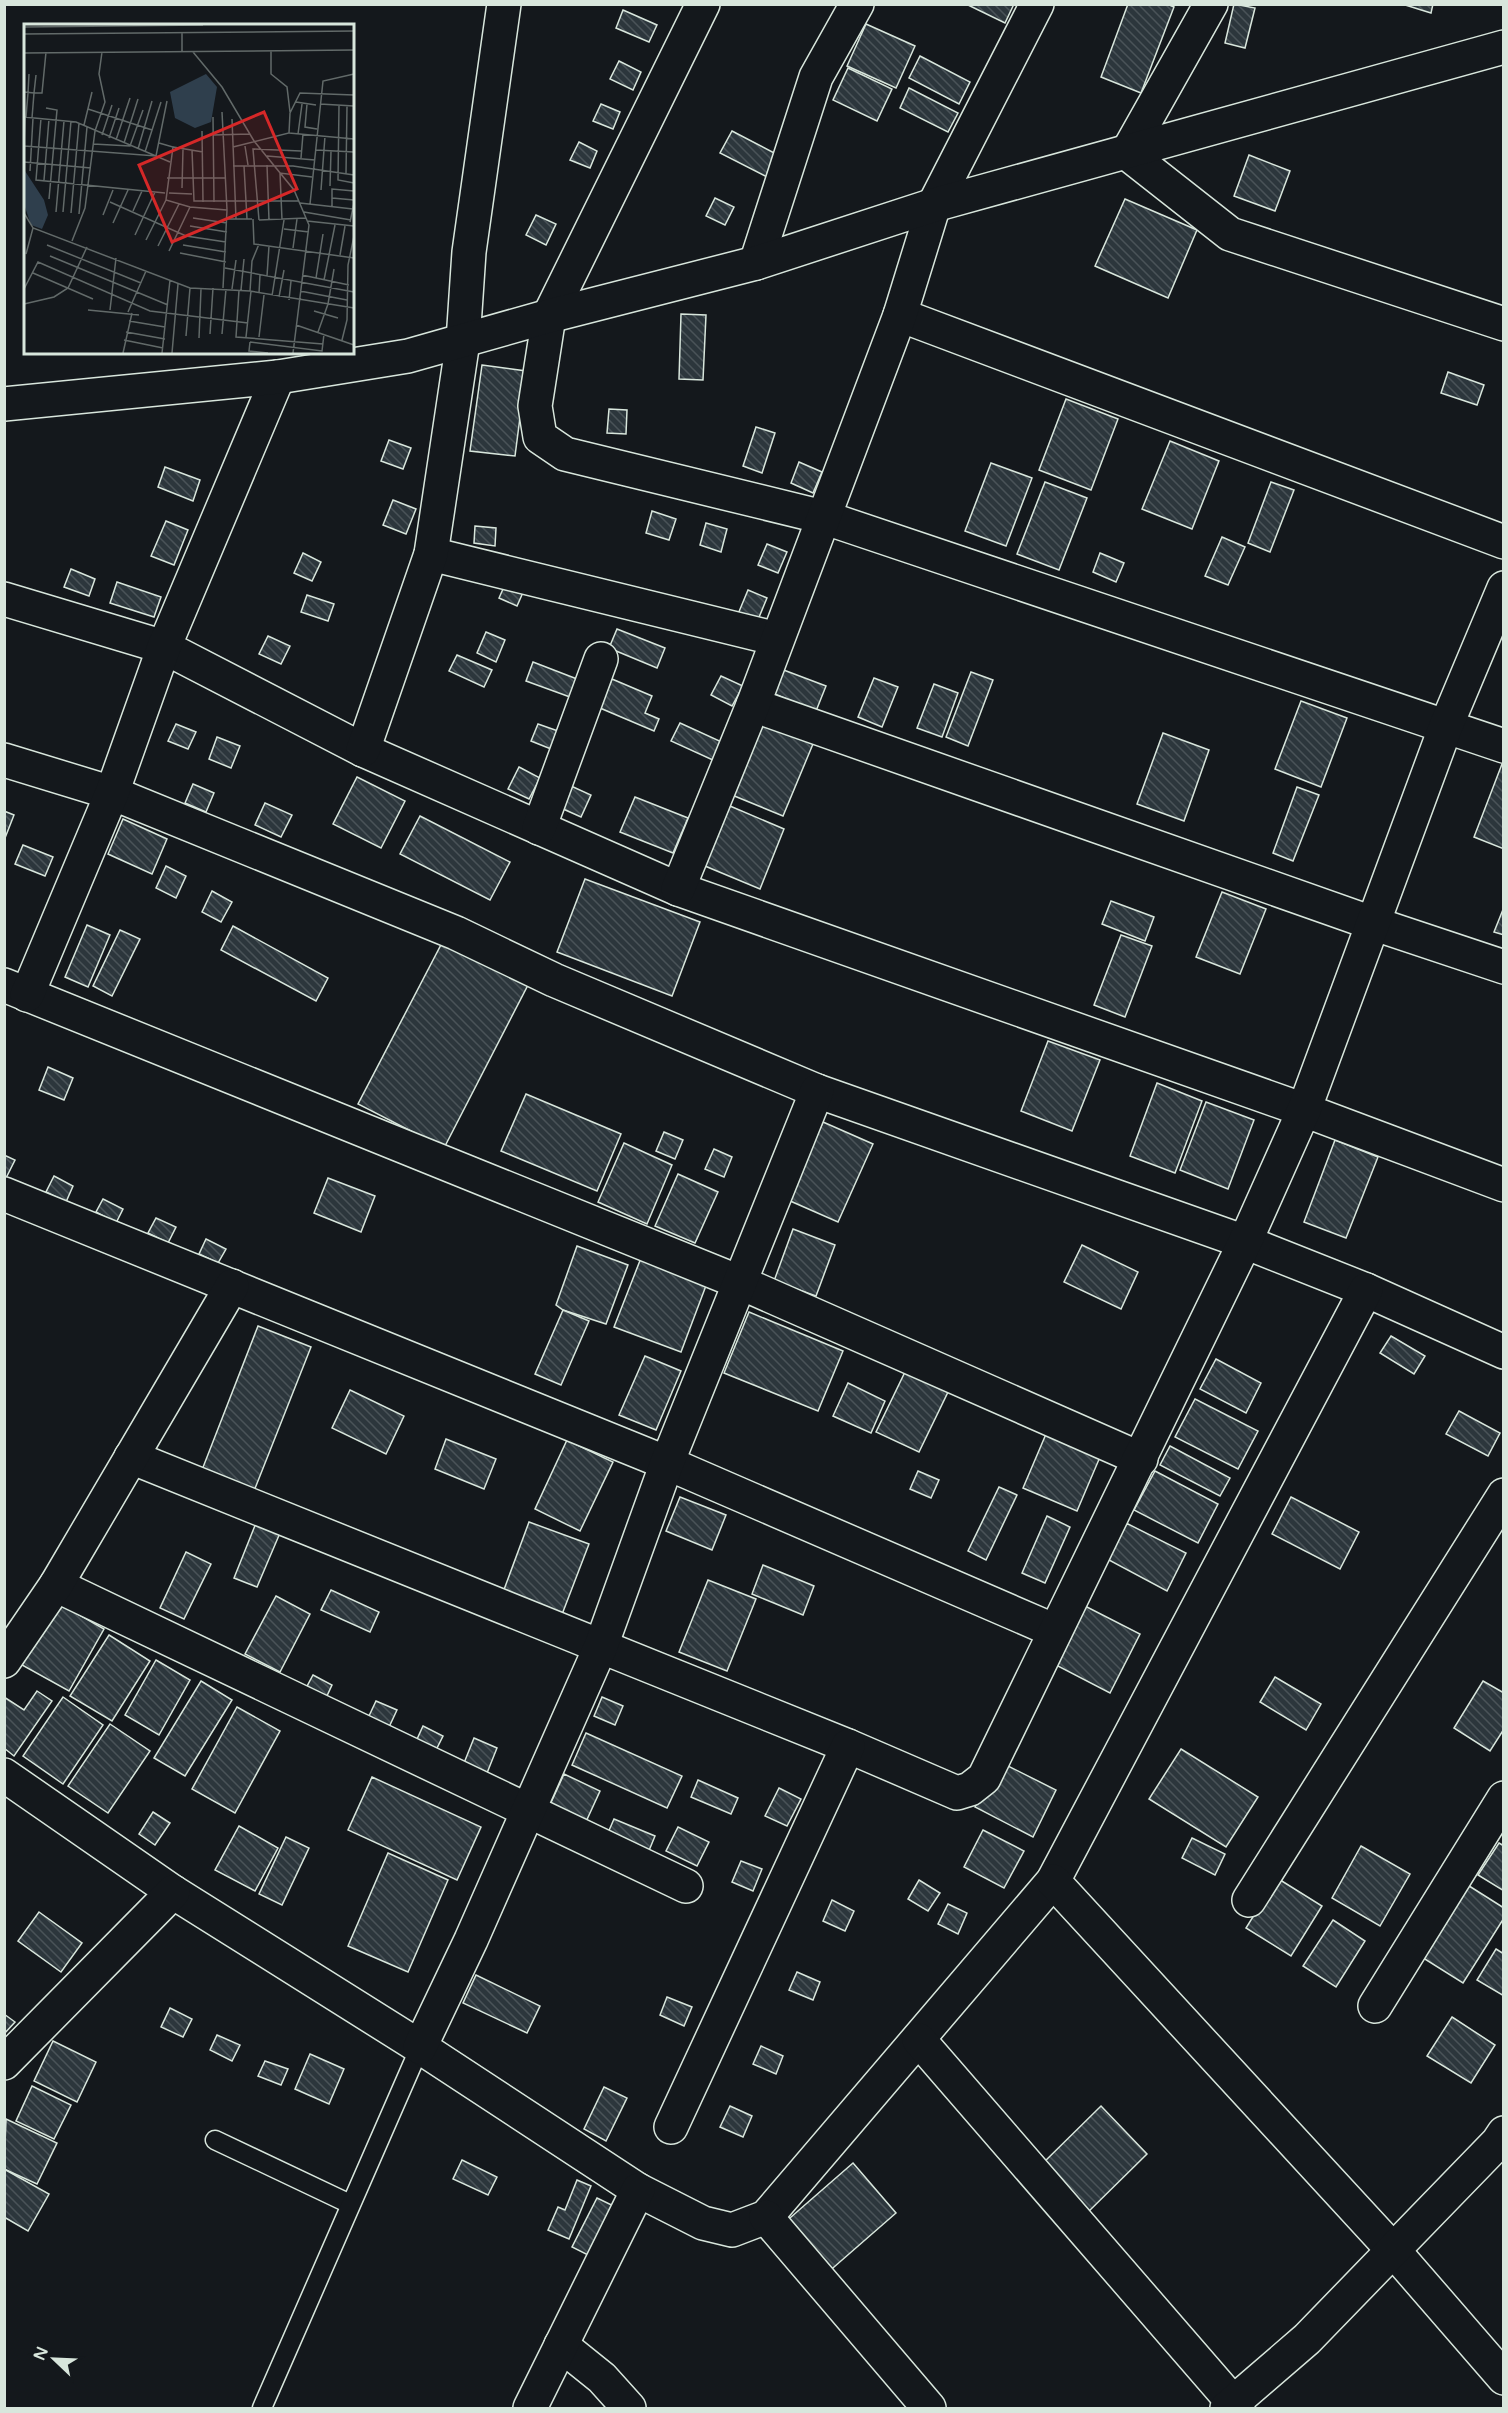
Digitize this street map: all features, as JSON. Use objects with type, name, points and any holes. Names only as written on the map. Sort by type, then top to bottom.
[{"type":"street","points":[[363,750],[431,554],[463,342],[469,252],[504,4]]},
{"type":"street","points":[[703,4],[549,316],[535,406],[540,437],[565,454],[823,518],[1503,747]]},
{"type":"street","points":[[756,263],[816,76],[857,4]]},
{"type":"street","points":[[678,889],[753,705],[900,315],[934,205],[1037,4]]},
{"type":"street","points":[[1126,153],[1211,4]]},
{"type":"street","points":[[4,404],[278,376],[408,356],[549,316],[756,263],[934,205],[1503,47]]},
{"type":"street","points":[[1126,153],[1230,234],[1503,324]]},
{"type":"street","points":[[900,315],[1503,542]]},
{"type":"street","points":[[278,376],[164,647],[112,793],[16,990],[739,1282],[1141,1459]]},
{"type":"street","points":[[431,554],[777,639]]},
{"type":"street","points":[[131,1457],[848,1746],[957,1793],[970,1789],[984,1778],[1141,1459],[1245,1242],[1304,1110],[1446,726],[1503,588]]},
{"type":"street","points":[[4,599],[164,647],[363,750],[678,889],[1304,1110],[1503,1185]]},
{"type":"street","points":[[539,828],[601,659]]},
{"type":"street","points":[[753,705],[1503,967]]},
{"type":"street","points":[[4,760],[112,793],[456,933],[554,980],[817,1091],[1245,1242],[1366,1290],[1503,1352]]},
{"type":"street","points":[[420,2047],[529,1810],[601,1646],[667,1463],[817,1091]]},
{"type":"street","points":[[4,1194],[667,1463],[1055,1631]]},
{"type":"street","points":[[4,1661],[56,1585],[232,1286]]},
{"type":"street","points":[[4,1775],[173,1892],[420,2047],[638,2190],[702,2223],[732,2230],[766,2217],[1053,1881],[1366,1290]]},
{"type":"street","points":[[1249,1900],[1503,1495]]},
{"type":"street","points":[[56,1585],[686,1886]]},
{"type":"street","points":[[671,2127],[848,1746]]},
{"type":"street","points":[[1375,2006],[1503,1798]]},
{"type":"street","points":[[1053,1881],[1393,2250],[1503,2378]]},
{"type":"street","points":[[4,2063],[173,1892]]},
{"type":"street","points":[[919,2040],[1233,2407],[1307,2339],[1498,2142],[1503,2133]]},
{"type":"street","points":[[530,2409],[638,2190]]},
{"type":"street","points":[[766,2217],[929,2409]]},
{"type":"street","points":[[561,2345],[602,2378],[629,2409]]},
{"type":"lane","points":[[262,2409],[420,2047]]},
{"type":"lane","points":[[215,2140],[350,2204]]},
{"type":"building","points":[[966,4],[1014,4],[1005,23]]},
{"type":"building","points":[[1128,4],[1167,4],[1174,7],[1141,93],[1101,77]]},
{"type":"building","points":[[1234,4],[1255,8],[1245,48],[1225,43]]},
{"type":"building","points":[[1402,4],[1433,4],[1431,13]]},
{"type":"building","points":[[623,10],[657,25],[649,42],[616,28]]},
{"type":"building","points":[[866,24],[915,46],[896,88],[847,66]]},
{"type":"building","points":[[920,56],[970,82],[959,104],[909,78]]},
{"type":"building","points":[[619,61],[641,72],[633,90],[610,79]]},
{"type":"building","points":[[848,68],[892,89],[877,121],[833,100]]},
{"type":"building","points":[[909,88],[958,113],[948,132],[900,108]]},
{"type":"building","points":[[601,104],[620,112],[613,129],[593,121]]},
{"type":"building","points":[[732,131],[782,157],[771,179],[720,153]]},
{"type":"building","points":[[579,142],[597,151],[590,168],[570,160]]},
{"type":"building","points":[[1249,155],[1290,171],[1275,211],[1234,196]]},
{"type":"building","points":[[715,198],[734,207],[725,225],[706,216]]},
{"type":"building","points":[[1125,199],[1197,230],[1168,298],[1095,266]]},
{"type":"building","points":[[536,215],[556,224],[546,245],[526,235]]},
{"type":"building","points":[[681,314],[706,315],[703,380],[679,379]]},
{"type":"building","points":[[482,365],[526,371],[515,456],[470,451]]},
{"type":"building","points":[[1448,372],[1484,385],[1477,405],[1441,393]]},
{"type":"building","points":[[1066,399],[1118,419],[1091,490],[1039,470]]},
{"type":"building","points":[[609,409],[627,410],[626,434],[607,433]]},
{"type":"building","points":[[756,427],[775,433],[762,473],[743,466]]},
{"type":"building","points":[[389,440],[411,448],[403,469],[381,461]]},
{"type":"building","points":[[1170,441],[1219,461],[1192,529],[1142,509]]},
{"type":"building","points":[[799,462],[822,472],[813,493],[791,483]]},
{"type":"building","points":[[991,463],[1032,478],[1006,546],[965,531]]},
{"type":"building","points":[[165,467],[200,480],[193,501],[158,487]]},
{"type":"building","points":[[1045,482],[1087,498],[1059,570],[1017,554]]},
{"type":"building","points":[[1271,482],[1294,490],[1270,552],[1248,543]]},
{"type":"building","points":[[393,500],[416,509],[406,534],[383,525]]},
{"type":"building","points":[[652,511],[676,519],[669,540],[646,533]]},
{"type":"building","points":[[166,521],[188,530],[174,565],[151,556]]},
{"type":"building","points":[[706,523],[727,529],[721,552],[700,545]]},
{"type":"building","points":[[475,526],[496,528],[495,546],[474,543]]},
{"type":"building","points":[[1222,537],[1245,547],[1228,585],[1205,576]]},
{"type":"building","points":[[767,544],[787,552],[778,573],[758,565]]},
{"type":"building","points":[[303,553],[321,562],[312,581],[294,573]]},
{"type":"building","points":[[1100,553],[1124,563],[1116,582],[1093,572]]},
{"type":"building","points":[[71,569],[95,579],[89,596],[64,587]]},
{"type":"building","points":[[507,580],[525,588],[517,606],[499,598]]},
{"type":"building","points":[[117,582],[161,597],[154,617],[110,603]]},
{"type":"building","points":[[748,590],[767,598],[757,622],[738,614]]},
{"type":"building","points":[[307,595],[334,604],[328,621],[301,612]]},
{"type":"building","points":[[617,629],[665,648],[657,668],[609,648]]},
{"type":"building","points":[[486,632],[505,640],[496,662],[477,653]]},
{"type":"building","points":[[268,636],[290,646],[281,664],[259,654]]},
{"type":"building","points":[[457,655],[492,670],[484,687],[449,671]]},
{"type":"building","points":[[533,662],[577,679],[570,697],[526,681]]},
{"type":"building","points":[[781,669],[826,686],[816,711],[772,693]]},
{"type":"building","points":[[971,672],[993,680],[968,746],[946,737]]},
{"type":"building","points":[[721,676],[743,686],[732,706],[711,695]]},
{"type":"building","points":[[874,678],[898,687],[882,727],[858,717]]},
{"type":"building","points":[[612,679],[652,696],[645,713],[659,719],[654,731],[600,708]]},
{"type":"building","points":[[934,684],[958,693],[942,737],[917,728]]},
{"type":"building","points":[[1301,701],[1347,718],[1321,787],[1275,769]]},
{"type":"building","points":[[680,723],[724,743],[715,761],[671,741]]},
{"type":"building","points":[[762,723],[813,744],[783,816],[732,795]]},
{"type":"building","points":[[176,724],[196,732],[188,749],[168,741]]},
{"type":"building","points":[[538,724],[558,731],[551,749],[531,741]]},
{"type":"building","points":[[1163,733],[1209,750],[1184,821],[1137,804]]},
{"type":"building","points":[[217,737],[240,746],[231,768],[209,759]]},
{"type":"building","points":[[1502,764],[1504,764],[1504,849],[1474,837]]},
{"type":"building","points":[[519,767],[540,778],[529,799],[508,789]]},
{"type":"building","points":[[357,777],[405,801],[381,848],[333,824]]},
{"type":"building","points":[[193,784],[214,793],[206,812],[185,803]]},
{"type":"building","points":[[571,786],[591,795],[581,817],[561,808]]},
{"type":"building","points":[[1297,787],[1319,795],[1293,861],[1273,853]]},
{"type":"building","points":[[635,797],[688,818],[673,853],[620,832]]},
{"type":"building","points":[[265,803],[292,815],[281,837],[255,825]]},
{"type":"building","points":[[730,806],[784,829],[760,889],[705,866]]},
{"type":"building","points":[[4,811],[14,815],[5,838],[4,838]]},
{"type":"building","points":[[420,816],[510,862],[490,900],[400,854]]},
{"type":"building","points":[[123,819],[167,839],[152,874],[108,854]]},
{"type":"building","points":[[23,845],[53,857],[45,876],[15,864]]},
{"type":"building","points":[[166,866],[186,876],[176,898],[156,888]]},
{"type":"building","points":[[585,879],[700,922],[672,996],[557,952]]},
{"type":"building","points":[[212,891],[232,902],[221,922],[202,912]]},
{"type":"building","points":[[1222,892],[1266,909],[1240,974],[1196,957]]},
{"type":"building","points":[[1111,901],[1154,917],[1145,941],[1102,924]]},
{"type":"building","points":[[1504,907],[1504,935],[1494,932]]},
{"type":"building","points":[[87,925],[110,935],[88,987],[65,977]]},
{"type":"building","points":[[233,926],[328,978],[316,1001],[221,950]]},
{"type":"building","points":[[120,930],[140,939],[112,996],[93,986]]},
{"type":"building","points":[[1121,935],[1152,946],[1125,1017],[1094,1005]]},
{"type":"building","points":[[444,939],[529,983],[444,1148],[358,1104]]},
{"type":"building","points":[[1048,1041],[1100,1060],[1072,1131],[1021,1111]]},
{"type":"building","points":[[48,1067],[73,1078],[64,1100],[39,1090]]},
{"type":"building","points":[[1157,1083],[1202,1101],[1175,1173],[1130,1156]]},
{"type":"building","points":[[526,1094],[621,1134],[597,1191],[501,1151]]},
{"type":"building","points":[[1206,1102],[1254,1120],[1228,1189],[1180,1170]]},
{"type":"building","points":[[823,1122],[873,1144],[838,1222],[788,1200]]},
{"type":"building","points":[[664,1132],[683,1140],[675,1159],[656,1151]]},
{"type":"building","points":[[1335,1140],[1378,1157],[1346,1238],[1304,1222]]},
{"type":"building","points":[[624,1143],[672,1165],[647,1224],[598,1202]]},
{"type":"building","points":[[714,1149],[732,1157],[724,1177],[705,1169]]},
{"type":"building","points":[[4,1155],[15,1160],[6,1178],[4,1177]]},
{"type":"building","points":[[678,1174],[718,1192],[695,1243],[655,1226]]},
{"type":"building","points":[[54,1176],[73,1186],[66,1202],[46,1192]]},
{"type":"building","points":[[328,1178],[375,1196],[361,1232],[314,1213]]},
{"type":"building","points":[[103,1199],[123,1209],[116,1223],[96,1212]]},
{"type":"building","points":[[156,1218],[176,1227],[168,1243],[148,1233]]},
{"type":"building","points":[[793,1229],[835,1245],[816,1296],[774,1281]]},
{"type":"building","points":[[206,1239],[226,1249],[218,1263],[199,1254]]},
{"type":"building","points":[[1082,1245],[1138,1272],[1121,1309],[1064,1282]]},
{"type":"building","points":[[577,1246],[628,1265],[606,1324],[563,1310],[556,1305]]},
{"type":"building","points":[[641,1258],[707,1283],[681,1352],[614,1327]]},
{"type":"building","points":[[563,1310],[589,1321],[561,1385],[535,1374]]},
{"type":"building","points":[[749,1312],[843,1351],[818,1411],[724,1373]]},
{"type":"building","points":[[258,1326],[311,1347],[252,1496],[200,1475]]},
{"type":"building","points":[[1391,1336],[1425,1356],[1414,1374],[1380,1353]]},
{"type":"building","points":[[645,1356],[681,1371],[656,1430],[619,1415]]},
{"type":"building","points":[[1216,1359],[1261,1383],[1246,1413],[1200,1389]]},
{"type":"building","points":[[905,1372],[948,1392],[919,1452],[876,1432]]},
{"type":"building","points":[[848,1383],[885,1401],[871,1433],[833,1416]]},
{"type":"building","points":[[350,1390],[404,1416],[386,1454],[332,1428]]},
{"type":"building","points":[[1195,1399],[1258,1431],[1238,1469],[1175,1437]]},
{"type":"building","points":[[1459,1411],[1500,1433],[1488,1456],[1446,1434]]},
{"type":"building","points":[[1049,1427],[1103,1450],[1077,1511],[1023,1488]]},
{"type":"building","points":[[446,1439],[496,1459],[484,1489],[435,1469]]},
{"type":"building","points":[[567,1440],[613,1462],[580,1531],[535,1509]]},
{"type":"building","points":[[1170,1446],[1230,1478],[1220,1496],[1160,1465]]},
{"type":"building","points":[[918,1471],[939,1480],[931,1498],[910,1489]]},
{"type":"building","points":[[1155,1471],[1218,1504],[1198,1543],[1134,1510]]},
{"type":"building","points":[[999,1487],[1017,1495],[986,1560],[968,1551]]},
{"type":"building","points":[[680,1497],[726,1515],[712,1550],[666,1531]]},
{"type":"building","points":[[1291,1497],[1359,1532],[1340,1569],[1272,1534]]},
{"type":"building","points":[[1047,1516],[1070,1527],[1045,1583],[1022,1573]]},
{"type":"building","points":[[529,1522],[589,1544],[561,1617],[502,1595]]},
{"type":"building","points":[[256,1523],[280,1533],[257,1587],[234,1578]]},
{"type":"building","points":[[1126,1523],[1186,1553],[1167,1591],[1107,1559]]},
{"type":"building","points":[[186,1552],[211,1564],[184,1619],[160,1608]]},
{"type":"building","points":[[763,1565],[814,1586],[803,1615],[752,1594]]},
{"type":"building","points":[[708,1580],[756,1599],[727,1671],[679,1652]]},
{"type":"building","points":[[331,1590],[379,1612],[370,1632],[321,1610]]},
{"type":"building","points":[[276,1596],[310,1614],[280,1672],[245,1654]]},
{"type":"building","points":[[57,1602],[104,1629],[69,1691],[22,1665]]},
{"type":"building","points":[[1083,1605],[1140,1634],[1110,1693],[1052,1663]]},
{"type":"building","points":[[109,1635],[150,1661],[112,1721],[70,1696]]},
{"type":"building","points":[[156,1660],[190,1680],[159,1735],[125,1715]]},
{"type":"building","points":[[313,1675],[332,1685],[325,1700],[305,1690]]},
{"type":"building","points":[[1275,1677],[1321,1704],[1306,1730],[1260,1702]]},
{"type":"building","points":[[201,1681],[232,1700],[185,1776],[154,1758]]},
{"type":"building","points":[[1483,1681],[1504,1693],[1504,1729],[1490,1751],[1454,1728]]},
{"type":"building","points":[[37,1691],[52,1701],[14,1756],[4,1748],[4,1697],[24,1710]]},
{"type":"building","points":[[63,1697],[103,1725],[63,1784],[23,1756]]},
{"type":"building","points":[[602,1697],[623,1706],[615,1725],[594,1716]]},
{"type":"building","points":[[376,1701],[397,1710],[389,1727],[368,1718]]},
{"type":"building","points":[[237,1707],[280,1731],[235,1813],[192,1789]]},
{"type":"building","points":[[110,1724],[150,1751],[108,1813],[68,1786]]},
{"type":"building","points":[[423,1726],[443,1736],[432,1758],[413,1748]]},
{"type":"building","points":[[586,1733],[682,1776],[667,1808],[572,1765]]},
{"type":"building","points":[[474,1738],[497,1748],[485,1778],[462,1768]]},
{"type":"building","points":[[1181,1749],[1258,1797],[1226,1847],[1149,1799]]},
{"type":"building","points":[[998,1761],[1056,1790],[1033,1837],[975,1807]]},
{"type":"building","points":[[564,1774],[600,1791],[584,1826],[548,1809]]},
{"type":"building","points":[[372,1777],[481,1827],[457,1880],[348,1830]]},
{"type":"building","points":[[698,1780],[738,1798],[731,1814],[691,1797]]},
{"type":"building","points":[[779,1788],[801,1799],[787,1826],[765,1816]]},
{"type":"building","points":[[153,1812],[170,1823],[155,1845],[139,1834]]},
{"type":"building","points":[[614,1819],[655,1836],[648,1853],[607,1835]]},
{"type":"building","points":[[239,1826],[278,1848],[255,1891],[215,1870]]},
{"type":"building","points":[[678,1827],[709,1842],[697,1866],[666,1851]]},
{"type":"building","points":[[983,1830],[1024,1851],[1004,1888],[964,1867]]},
{"type":"building","points":[[286,1837],[309,1848],[282,1905],[259,1894]]},
{"type":"building","points":[[1192,1838],[1225,1854],[1215,1875],[1182,1858]]},
{"type":"building","points":[[1499,1843],[1504,1846],[1504,1891],[1478,1875]]},
{"type":"building","points":[[1361,1846],[1410,1874],[1380,1926],[1332,1898]]},
{"type":"building","points":[[388,1853],[448,1880],[408,1972],[348,1946]]},
{"type":"building","points":[[741,1861],[762,1869],[753,1891],[732,1882]]},
{"type":"building","points":[[1277,1878],[1322,1906],[1291,1956],[1246,1928]]},
{"type":"building","points":[[919,1880],[940,1893],[928,1911],[908,1899]]},
{"type":"building","points":[[1466,1884],[1504,1908],[1504,1918],[1463,1983],[1420,1956]]},
{"type":"building","points":[[832,1900],[854,1911],[845,1931],[823,1921]]},
{"type":"building","points":[[948,1904],[967,1913],[958,1934],[938,1924]]},
{"type":"building","points":[[39,1912],[82,1943],[61,1972],[18,1941]]},
{"type":"building","points":[[1333,1920],[1365,1941],[1336,1987],[1303,1966]]},
{"type":"building","points":[[1496,1949],[1504,1954],[1504,1996],[1477,1980]]},
{"type":"building","points":[[797,1972],[820,1982],[813,2000],[789,1990]]},
{"type":"building","points":[[476,1975],[540,2006],[527,2033],[463,2003]]},
{"type":"building","points":[[667,1997],[692,2007],[684,2026],[660,2015]]},
{"type":"building","points":[[170,2008],[192,2019],[183,2037],[161,2027]]},
{"type":"building","points":[[4,2014],[15,2022],[4,2034]]},
{"type":"building","points":[[1452,2017],[1495,2045],[1471,2083],[1427,2056]]},
{"type":"building","points":[[217,2035],[240,2045],[232,2061],[210,2050]]},
{"type":"building","points":[[53,2041],[96,2062],[77,2102],[34,2081]]},
{"type":"building","points":[[761,2046],[783,2056],[776,2074],[753,2064]]},
{"type":"building","points":[[310,2054],[344,2069],[329,2104],[295,2089]]},
{"type":"building","points":[[265,2061],[288,2069],[281,2085],[258,2076]]},
{"type":"building","points":[[32,2086],[71,2105],[54,2139],[16,2121]]},
{"type":"building","points":[[604,2087],[627,2098],[606,2141],[584,2129]]},
{"type":"building","points":[[730,2106],[752,2116],[743,2137],[720,2127]]},
{"type":"building","points":[[1101,2106],[1147,2154],[1084,2216],[1038,2168]]},
{"type":"building","points":[[6,2119],[57,2143],[37,2184],[4,2169]]},
{"type":"building","points":[[462,2160],[497,2177],[488,2195],[453,2179]]},
{"type":"building","points":[[853,2163],[896,2213],[826,2274],[783,2224]]},
{"type":"building","points":[[4,2169],[49,2194],[28,2231],[4,2217]]},
{"type":"building","points":[[577,2180],[591,2186],[569,2239],[548,2230],[558,2207],[565,2210]]},
{"type":"building","points":[[597,2198],[620,2209],[596,2259],[572,2247]]}]
